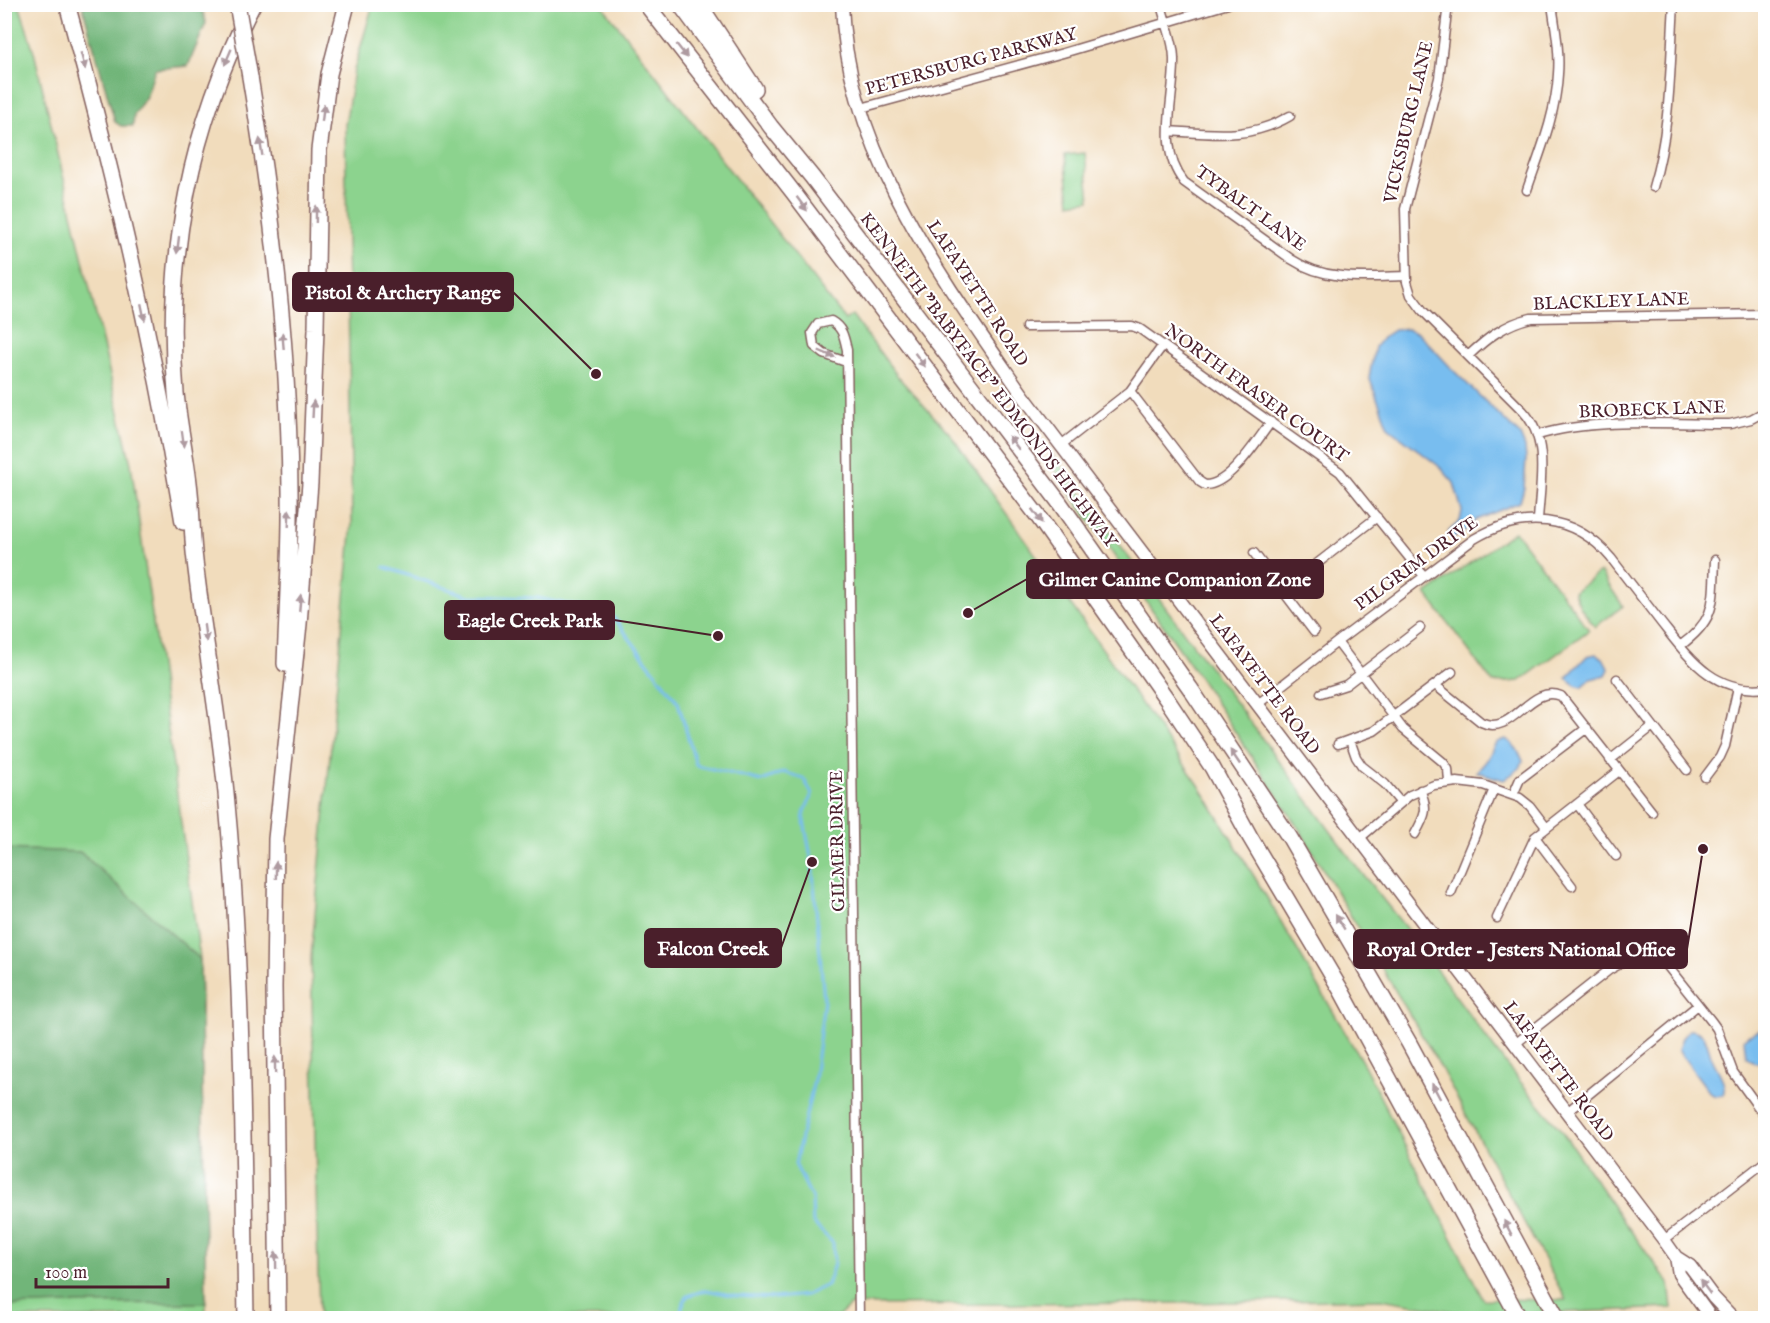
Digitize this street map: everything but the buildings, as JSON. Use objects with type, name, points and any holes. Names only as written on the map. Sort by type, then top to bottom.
[{"type":"highway","points":[[67,4],[103,138],[134,269],[183,522],[194,550]]},
{"type":"highway","points":[[237,4],[273,235],[288,428],[290,493],[280,787]]},
{"type":"highway","points":[[246,1318],[241,1014],[234,886],[225,784],[194,550],[190,491],[175,378],[173,304],[176,256],[185,200],[202,129],[230,53],[253,4]]},
{"type":"highway","points":[[278,1318],[274,987],[276,839],[310,483],[319,150],[329,74],[347,4]]},
{"type":"highway","points":[[646,4],[793,192],[1037,515],[1168,700],[1212,767],[1250,837],[1342,992],[1519,1318]]},
{"type":"highway","name":"KENNETH \"BABYFACE\" EDMONDS HIGHWAY","points":[[681,4],[771,127],[812,177],[1079,530],[1190,688],[1290,838],[1409,1043],[1557,1318]]},
{"type":"highway","points":[[699,4],[812,177]]},
{"type":"main road","name":"LAFAYETTE ROAD","points":[[842,4],[849,64],[861,108],[880,161],[901,206],[967,314],[1022,394],[1676,1257],[1690,1266],[1713,1297],[1733,1318]]},
{"type":"main road","name":"LAFAYETTE ROAD","points":[[1676,1257],[1678,1274],[1711,1318]]},
{"type":"street","name":"TYBALT LANE","points":[[1161,4],[1174,58],[1169,130],[1170,156],[1184,182],[1298,263],[1321,273],[1342,277],[1406,276]]},
{"type":"street","name":"PETERSBURG PARKWAY","points":[[861,108],[1228,4]]},
{"type":"street","name":"VICKSBURG LANE","points":[[1448,4],[1438,78],[1405,205],[1406,276],[1416,303],[1529,417],[1538,435],[1541,457],[1538,520]]},
{"type":"street","points":[[1527,190],[1549,124],[1557,91],[1558,50],[1552,4]]},
{"type":"street","points":[[1653,187],[1666,129],[1674,4]]},
{"type":"street","points":[[1169,130],[1242,134],[1271,126],[1290,116]]},
{"type":"street","name":"BLACKLEY LANE","points":[[1468,356],[1494,334],[1510,325],[1531,318],[1766,314]]},
{"type":"street","name":"GILMER DRIVE","points":[[846,362],[824,354],[814,346],[812,333],[818,324],[831,321],[839,325],[847,350],[859,1318]]},
{"type":"street","name":"NORTH FRASER COURT","points":[[1026,327],[1132,326],[1140,329],[1340,472],[1424,576]]},
{"type":"street","points":[[1061,445],[1130,391],[1163,345]]},
{"type":"street","points":[[1130,391],[1200,482],[1206,485],[1214,484],[1238,466],[1271,422]]},
{"type":"street","name":"BROBECK LANE","points":[[1538,435],[1587,425],[1730,424],[1751,419],[1766,411]]},
{"type":"street","points":[[1283,590],[1377,517]]},
{"type":"street","name":"PILGRIM DRIVE","points":[[1258,704],[1474,539],[1492,528],[1516,521],[1538,520],[1575,529],[1599,545],[1692,661],[1707,674],[1737,687],[1766,688]]},
{"type":"street","points":[[1254,554],[1314,632]]},
{"type":"street","points":[[1680,646],[1700,630],[1710,611],[1714,595],[1715,560]]},
{"type":"street","points":[[1321,693],[1342,687],[1420,628]]},
{"type":"street","points":[[1337,642],[1403,729],[1443,762],[1448,769],[1449,782]]},
{"type":"street","points":[[1338,744],[1368,734],[1452,672]]},
{"type":"street","points":[[1617,679],[1687,770]]},
{"type":"street","points":[[1435,685],[1489,726],[1504,723],[1540,696],[1554,693],[1563,697],[1652,812]]},
{"type":"street","points":[[1705,777],[1725,746],[1737,687]]},
{"type":"street","points":[[1610,760],[1653,726]]},
{"type":"street","points":[[1513,795],[1520,779],[1587,728]]},
{"type":"street","points":[[1350,740],[1362,766],[1385,784],[1400,802]]},
{"type":"street","points":[[1497,918],[1535,837],[1619,771]]},
{"type":"street","points":[[1359,838],[1400,802],[1420,790],[1449,782],[1477,784],[1513,795],[1525,801],[1546,827]]},
{"type":"street","points":[[1451,893],[1494,789]]},
{"type":"street","points":[[1415,834],[1426,810],[1420,790]]},
{"type":"street","points":[[1577,804],[1616,856]]},
{"type":"street","points":[[1535,837],[1572,886]]},
{"type":"street","points":[[1515,1044],[1609,970],[1631,958],[1649,956],[1665,963],[1717,1029],[1733,1072],[1766,1118]]},
{"type":"street","points":[[1567,1112],[1698,1005]]},
{"type":"street","points":[[1664,1240],[1766,1161]]},
{"type":"green space","points":[[19,4],[34,52],[131,464],[200,959],[206,1318],[5,1318],[4,5]]},
{"type":"green space","points":[[373,4],[602,5],[845,320],[852,315],[899,378],[950,434],[1199,785],[1364,1065],[1483,1299],[1566,1300],[1436,1059],[1301,832],[1193,668],[1063,483],[1051,463],[1054,456],[1357,867],[1409,932],[1507,1066],[1561,1130],[1669,1283],[1672,1308],[1480,1316],[1381,1299],[1188,1303],[851,1305],[838,1317],[319,1318],[311,957],[352,523],[345,125],[354,70]]},
{"type":"green space","points":[[82,5],[201,5],[206,23],[188,66],[155,69],[147,95],[134,115],[133,126],[121,126],[115,122]]},
{"type":"green space","points":[[1085,153],[1090,200],[1070,203],[1065,155]]},
{"type":"green space","points":[[1515,531],[1589,630],[1520,681],[1493,683],[1426,594]]},
{"type":"green space","points":[[1600,572],[1623,606],[1595,627],[1580,607],[1574,592]]},
{"type":"green space","points":[[5,849],[80,852],[200,959],[206,1303],[5,1306]]},
{"type":"water","points":[[1408,329],[1417,332],[1520,435],[1525,447],[1524,488],[1520,502],[1476,520],[1465,531],[1453,538],[1448,532],[1460,521],[1462,511],[1454,483],[1440,467],[1388,427],[1369,377],[1375,347],[1382,338],[1394,330]]},
{"type":"water","points":[[1596,654],[1603,658],[1609,669],[1606,675],[1591,679],[1582,687],[1566,678],[1587,656]]},
{"type":"water","points":[[1506,739],[1518,751],[1523,761],[1520,768],[1504,780],[1477,772],[1487,760],[1495,744]]},
{"type":"water","points":[[1765,1028],[1765,1061],[1755,1063],[1746,1056],[1744,1040],[1747,1036]]},
{"type":"water","points":[[1689,1030],[1702,1035],[1706,1041],[1723,1080],[1723,1095],[1715,1096],[1710,1093],[1678,1050],[1682,1038]]},
{"type":"waterway","points":[[384,567],[469,596],[537,598],[610,613],[678,702],[696,765],[762,781],[784,772],[804,779],[812,794],[803,816],[812,862],[824,1000],[814,1080],[795,1164],[812,1198],[813,1223],[833,1243],[834,1264],[827,1285],[806,1295],[775,1298],[736,1296],[706,1290],[687,1296],[682,1306],[681,1317]]},
{"type":"place","name":"Pistol & Archery Range","points":[[596,374]]},
{"type":"place","name":"Gilmer Canine Companion Zone","points":[[968,613]]},
{"type":"place","name":"Eagle Creek Park","points":[[718,636]]},
{"type":"place","name":"Royal Order - Jesters National Office","points":[[1703,849]]},
{"type":"place","name":"Falcon Creek","points":[[812,862]]}]
